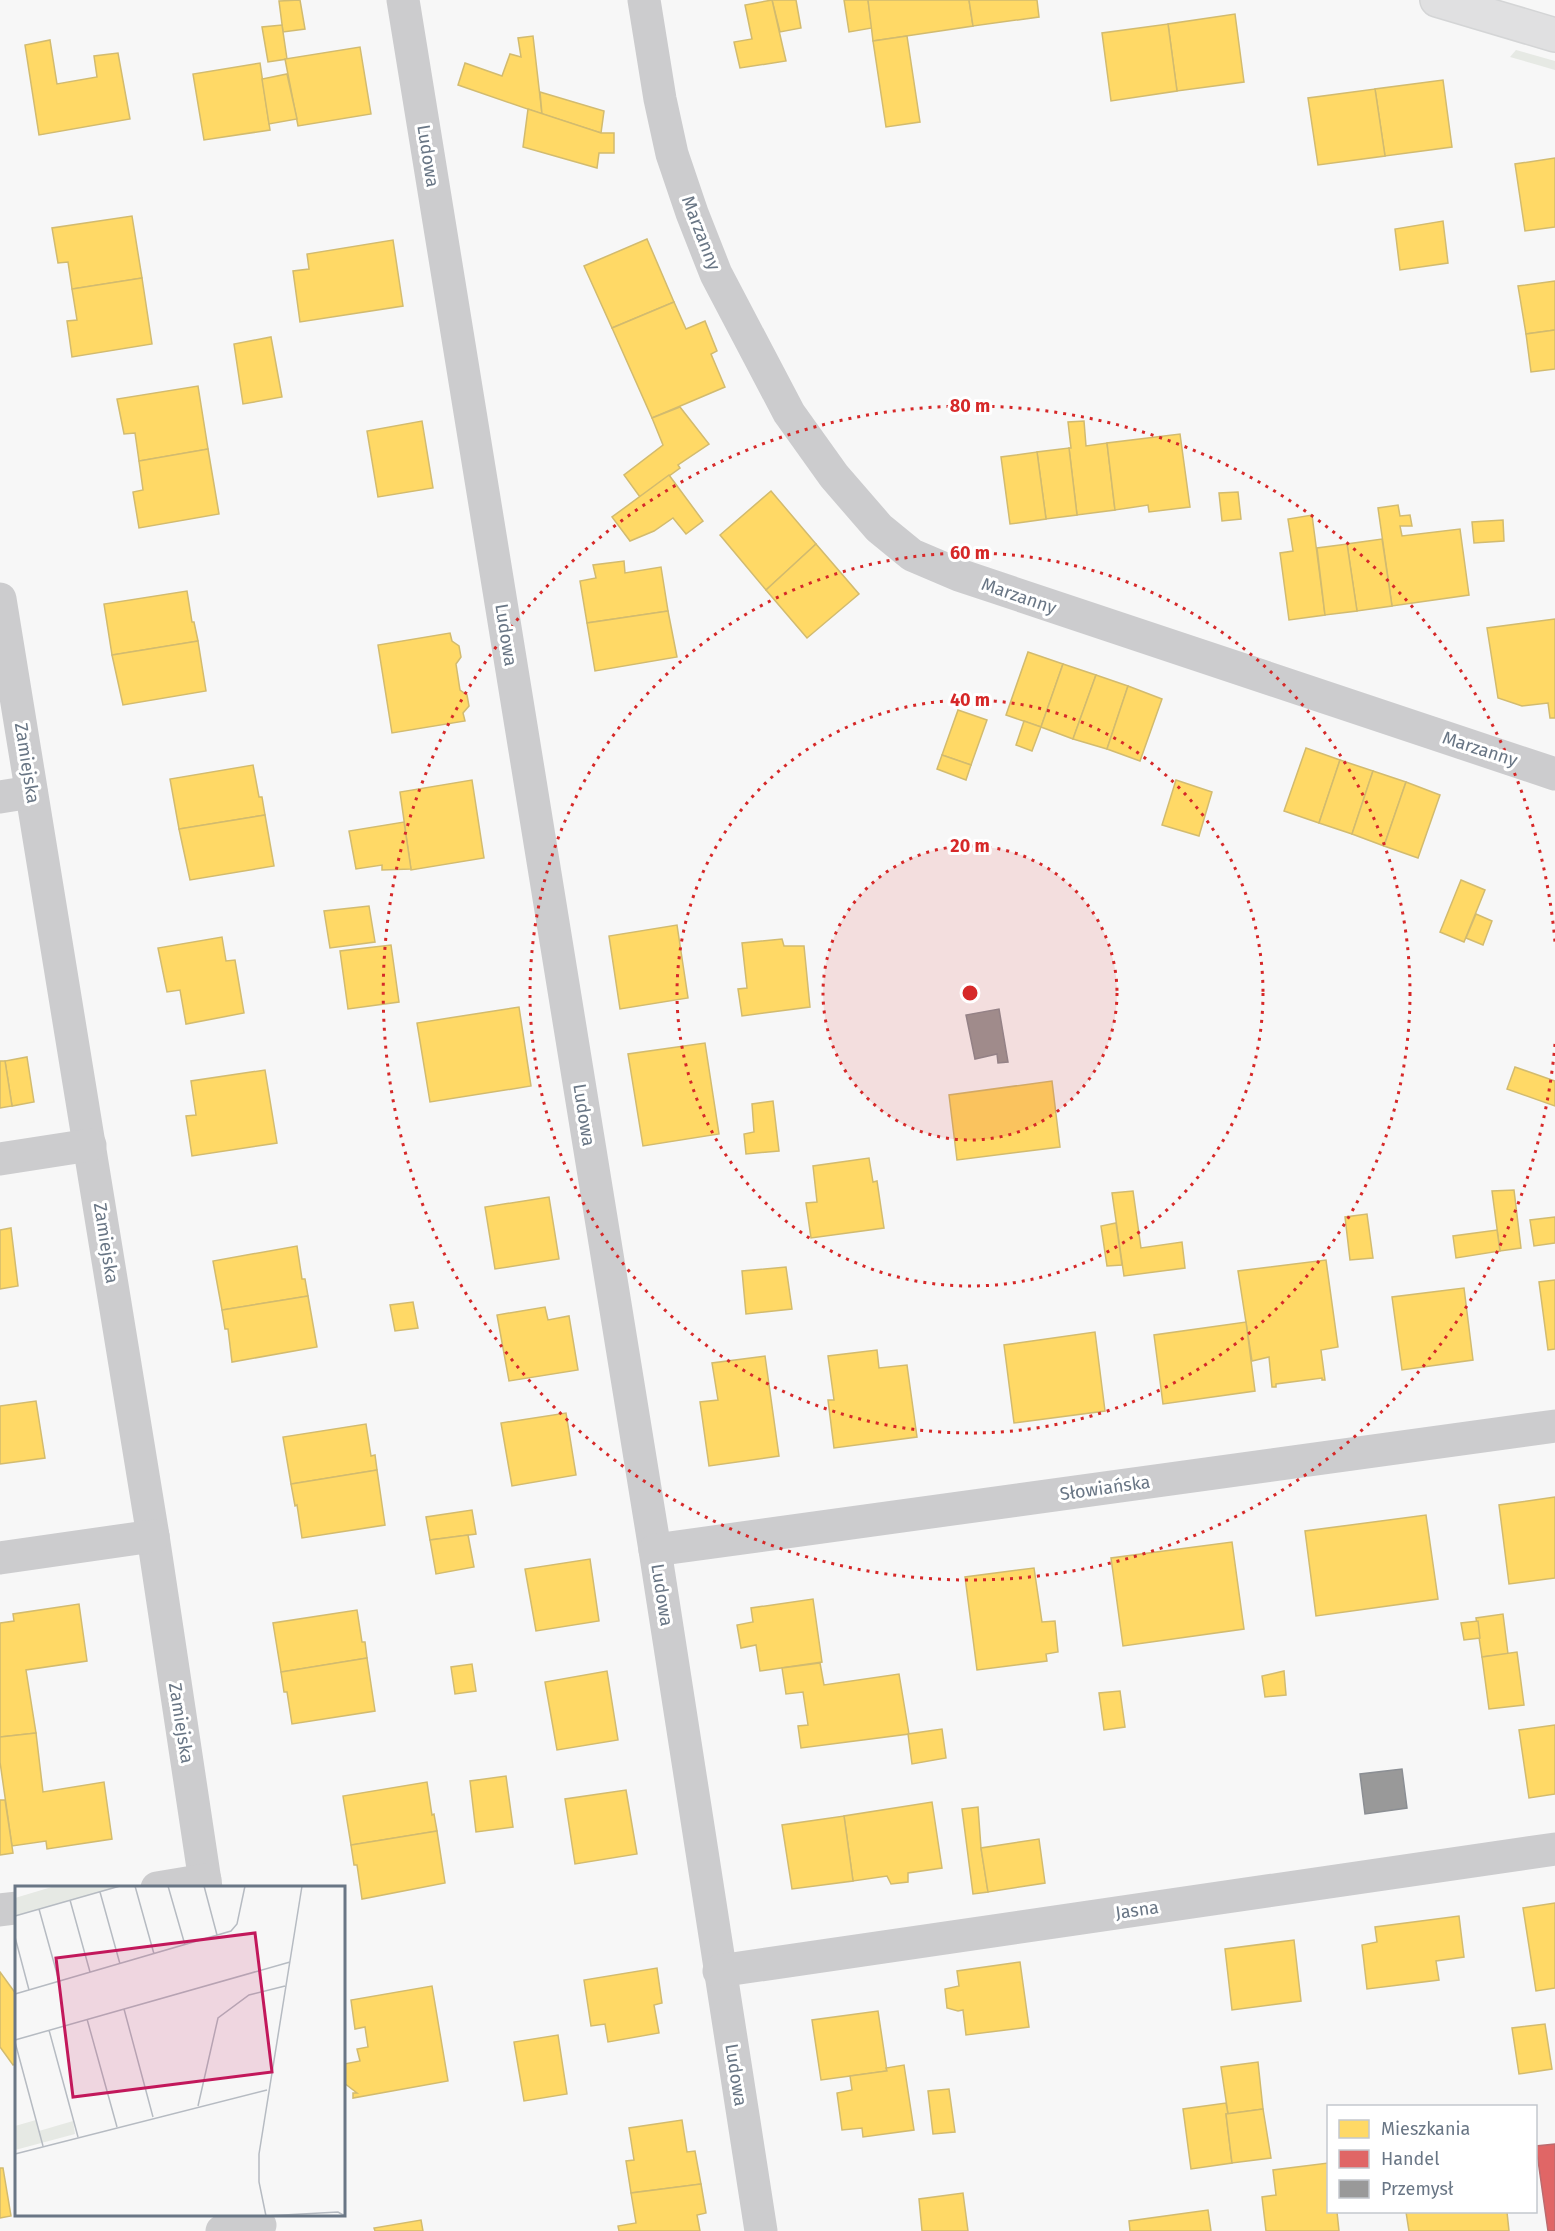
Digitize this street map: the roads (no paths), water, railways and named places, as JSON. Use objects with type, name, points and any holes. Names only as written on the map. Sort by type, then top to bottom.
[{"type":"main road","points":[[1437,0],[1555,34]]},
{"type":"street","name":"Ludowa","points":[[403,0],[655,1550],[761,2231]]},
{"type":"street","name":"Marzanny","points":[[644,0],[660,99],[672,154],[716,274],[789,413],[834,476],[879,528],[912,555],[959,575],[1555,774]]},
{"type":"street","name":"Zamiejska","points":[[0,599],[16,795],[90,1145],[206,1884]]},
{"type":"street","points":[[0,1159],[90,1145]]},
{"type":"street","name":"Słowiańska","points":[[655,1550],[1555,1426]]},
{"type":"street","points":[[0,1558],[153,1536]]},
{"type":"street","name":"Jasna","points":[[719,1971],[1555,1849]]},
{"type":"street","points":[[173,1886],[206,1884]]},
{"type":"street","points":[[0,1910],[15,1908]]},
{"type":"street","points":[[222,2231],[259,2224]]}]
